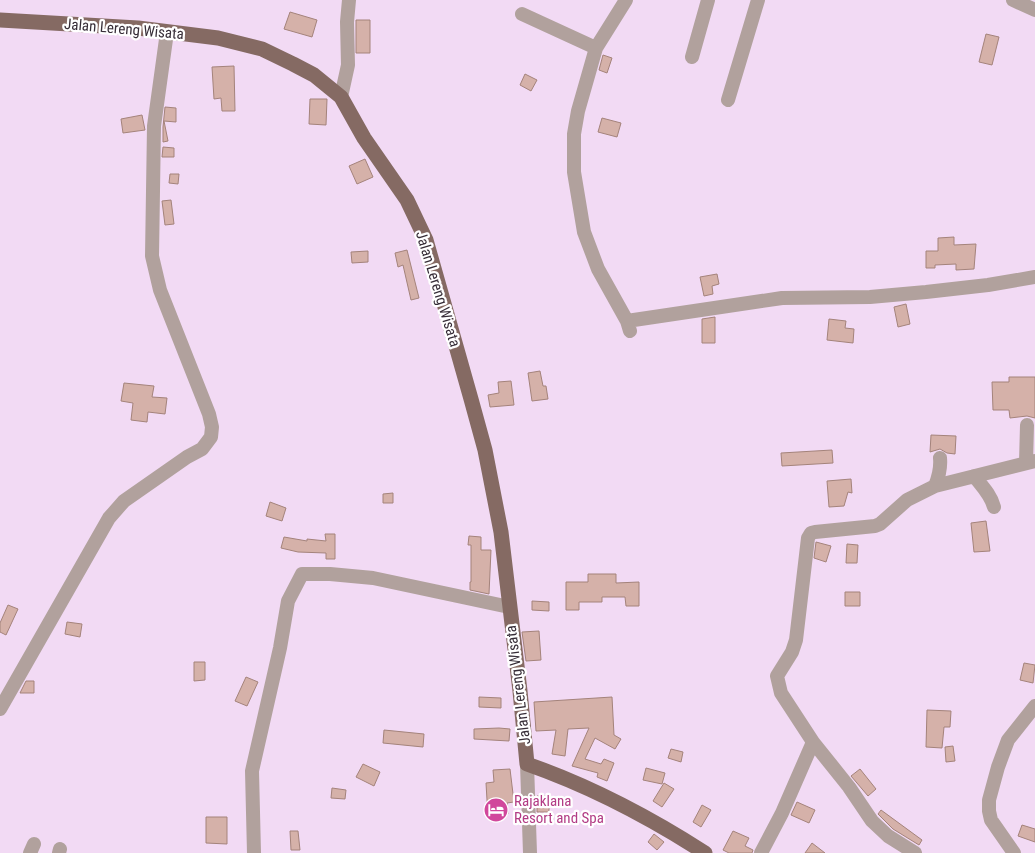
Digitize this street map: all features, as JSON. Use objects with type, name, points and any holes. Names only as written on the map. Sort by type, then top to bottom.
[{"type":"main road","name":"Jalan Lereng Wisata","points":[[0,20],[138,28],[218,38],[262,50],[314,75],[341,97],[364,138],[407,200],[426,240],[484,450],[501,532],[527,764]]},
{"type":"main road","points":[[527,764],[552,772],[598,792],[653,820],[705,853]]},
{"type":"street","points":[[341,97],[348,65],[347,22],[349,0]]},
{"type":"street","points":[[626,0],[596,48],[578,111],[574,134],[574,172],[584,232],[598,268],[629,326],[782,298],[870,296],[948,290],[1035,277]]},
{"type":"street","points":[[692,57],[708,0]]},
{"type":"street","points":[[728,100],[758,0]]},
{"type":"street","points":[[1013,0],[1035,10]]},
{"type":"street","points":[[522,14],[596,48]]},
{"type":"street","points":[[0,709],[109,518],[124,501],[187,457],[202,450],[211,437],[212,427],[209,414],[160,290],[152,256],[154,126],[167,32]]},
{"type":"street","points":[[915,853],[878,828],[813,742],[781,693],[777,681],[779,673],[792,652],[796,640],[808,538],[815,532],[875,526],[880,524],[907,500],[935,486],[1031,462],[1027,425]]},
{"type":"street","points":[[935,486],[941,466],[940,458]]},
{"type":"street","points":[[974,476],[993,501],[994,507]]},
{"type":"street","points":[[254,853],[252,771],[280,648],[288,602],[302,574],[330,574],[373,578],[509,607]]},
{"type":"street","points":[[1014,853],[991,820],[989,800],[1008,740],[1035,706]]},
{"type":"street","points":[[761,853],[796,782],[813,742]]},
{"type":"street","points":[[527,764],[530,853]]},
{"type":"building","points":[[290,12],[317,20],[312,37],[284,29]]},
{"type":"building","points":[[356,20],[370,20],[370,53],[356,53]]},
{"type":"building","points":[[986,34],[999,37],[992,65],[979,62]]},
{"type":"building","points":[[603,55],[612,58],[607,73],[599,70]]},
{"type":"building","points":[[234,66],[235,111],[222,111],[221,98],[214,99],[212,67]]},
{"type":"building","points":[[525,74],[537,80],[531,91],[520,85]]},
{"type":"building","points":[[310,99],[327,99],[326,125],[309,124]]},
{"type":"building","points":[[165,107],[176,108],[176,122],[164,121],[168,141],[163,142],[163,127]]},
{"type":"building","points":[[142,115],[145,130],[123,133],[121,119]]},
{"type":"building","points":[[602,118],[621,123],[617,137],[598,132]]},
{"type":"building","points":[[163,147],[174,148],[174,157],[162,157]]},
{"type":"building","points":[[365,159],[373,177],[357,184],[349,166]]},
{"type":"building","points":[[170,174],[179,174],[178,184],[169,183]]},
{"type":"building","points":[[171,200],[174,224],[165,225],[162,201]]},
{"type":"building","points":[[954,237],[954,245],[976,244],[974,269],[956,270],[956,264],[935,265],[935,268],[926,268],[926,251],[938,251],[938,238]]},
{"type":"building","points":[[407,250],[419,298],[411,300],[403,265],[398,267],[395,253]]},
{"type":"building","points":[[368,251],[368,262],[352,263],[351,252]]},
{"type":"building","points":[[717,274],[719,284],[712,286],[713,294],[704,296],[700,277]]},
{"type":"building","points":[[906,304],[910,324],[898,327],[894,307]]},
{"type":"building","points":[[715,317],[715,343],[702,343],[702,319]]},
{"type":"building","points":[[829,319],[846,321],[845,328],[854,329],[853,343],[827,340]]},
{"type":"building","points":[[540,371],[543,386],[546,386],[548,399],[532,401],[528,373]]},
{"type":"building","points":[[1009,377],[1035,377],[1035,418],[1027,416],[1010,418],[1009,410],[993,410],[992,382],[1009,382]]},
{"type":"building","points":[[511,381],[514,405],[490,407],[488,395],[499,393],[498,382]]},
{"type":"building","points":[[124,383],[154,386],[152,397],[167,398],[165,414],[148,412],[147,422],[131,420],[133,403],[121,401]]},
{"type":"building","points":[[931,435],[956,436],[955,454],[947,453],[940,449],[930,452]]},
{"type":"building","points":[[832,450],[833,463],[782,466],[781,453]]},
{"type":"building","points":[[851,479],[852,493],[848,492],[844,506],[829,507],[827,481]]},
{"type":"building","points":[[393,493],[393,503],[383,503],[383,494]]},
{"type":"building","points":[[270,502],[286,508],[282,521],[266,516]]},
{"type":"building","points":[[986,521],[990,551],[974,552],[971,523]]},
{"type":"building","points":[[325,534],[335,534],[335,559],[326,559],[326,553],[298,552],[281,548],[284,537],[307,541],[307,539],[326,541]]},
{"type":"building","points":[[469,536],[481,537],[481,550],[491,550],[489,594],[470,590],[471,545],[468,545]]},
{"type":"building","points":[[816,542],[831,546],[826,562],[814,558]]},
{"type":"building","points":[[847,544],[858,545],[857,563],[846,563]]},
{"type":"building","points":[[588,574],[616,574],[616,583],[639,582],[639,606],[626,606],[625,597],[602,597],[602,602],[579,602],[579,610],[566,610],[566,582],[588,582]]},
{"type":"building","points":[[845,592],[860,592],[860,606],[845,606]]},
{"type":"building","points":[[532,601],[549,602],[549,611],[532,610]]},
{"type":"building","points":[[8,605],[18,609],[6,635],[0,632],[0,623]]},
{"type":"building","points":[[67,622],[82,624],[80,637],[65,634]]},
{"type":"building","points":[[539,631],[541,660],[526,661],[522,632]]},
{"type":"building","points":[[194,662],[205,662],[205,680],[194,681]]},
{"type":"building","points":[[1024,663],[1035,665],[1033,683],[1020,680]]},
{"type":"building","points":[[246,677],[258,682],[247,706],[235,701]]},
{"type":"building","points":[[26,681],[34,681],[34,693],[20,693]]},
{"type":"building","points":[[479,697],[501,698],[501,708],[479,707]]},
{"type":"building","points":[[612,697],[614,735],[621,739],[615,749],[595,738],[585,759],[601,764],[604,759],[614,763],[607,781],[597,777],[598,773],[572,766],[589,728],[568,729],[565,756],[552,754],[556,730],[536,731],[534,702]]},
{"type":"building","points":[[927,710],[951,711],[950,727],[944,727],[942,748],[926,747]]},
{"type":"building","points":[[474,729],[510,729],[509,741],[474,739]]},
{"type":"building","points":[[384,730],[424,734],[423,747],[383,743]]},
{"type":"building","points":[[953,746],[955,761],[946,762],[945,747]]},
{"type":"building","points":[[671,749],[683,752],[681,762],[668,758]]},
{"type":"building","points":[[363,764],[380,772],[374,786],[356,777]]},
{"type":"building","points":[[646,768],[665,773],[662,784],[643,780]]},
{"type":"building","points":[[510,769],[514,802],[507,803],[508,814],[488,817],[486,783],[494,782],[493,770]]},
{"type":"building","points":[[860,769],[876,789],[868,796],[851,776]]},
{"type":"building","points":[[664,783],[674,789],[662,807],[653,801]]},
{"type":"building","points":[[332,788],[346,790],[345,799],[331,798]]},
{"type":"building","points":[[537,796],[549,796],[549,812],[537,812]]},
{"type":"building","points":[[797,802],[815,810],[809,823],[791,815]]},
{"type":"building","points":[[702,805],[711,810],[701,827],[693,822]]},
{"type":"building","points":[[881,810],[922,840],[919,845],[893,829],[878,814]]},
{"type":"building","points":[[206,817],[227,817],[227,844],[206,843]]},
{"type":"building","points":[[1022,825],[1035,829],[1035,842],[1018,836]]},
{"type":"building","points":[[290,831],[298,831],[300,850],[291,850]]},
{"type":"building","points":[[733,831],[749,838],[745,846],[753,850],[752,853],[729,853],[723,850]]},
{"type":"building","points":[[654,834],[664,842],[657,850],[648,842]]},
{"type":"building","points":[[812,843],[825,853],[805,853]]},
{"type":"place","name":"Rajaklana Resort and Spa","points":[[496,810]]}]
